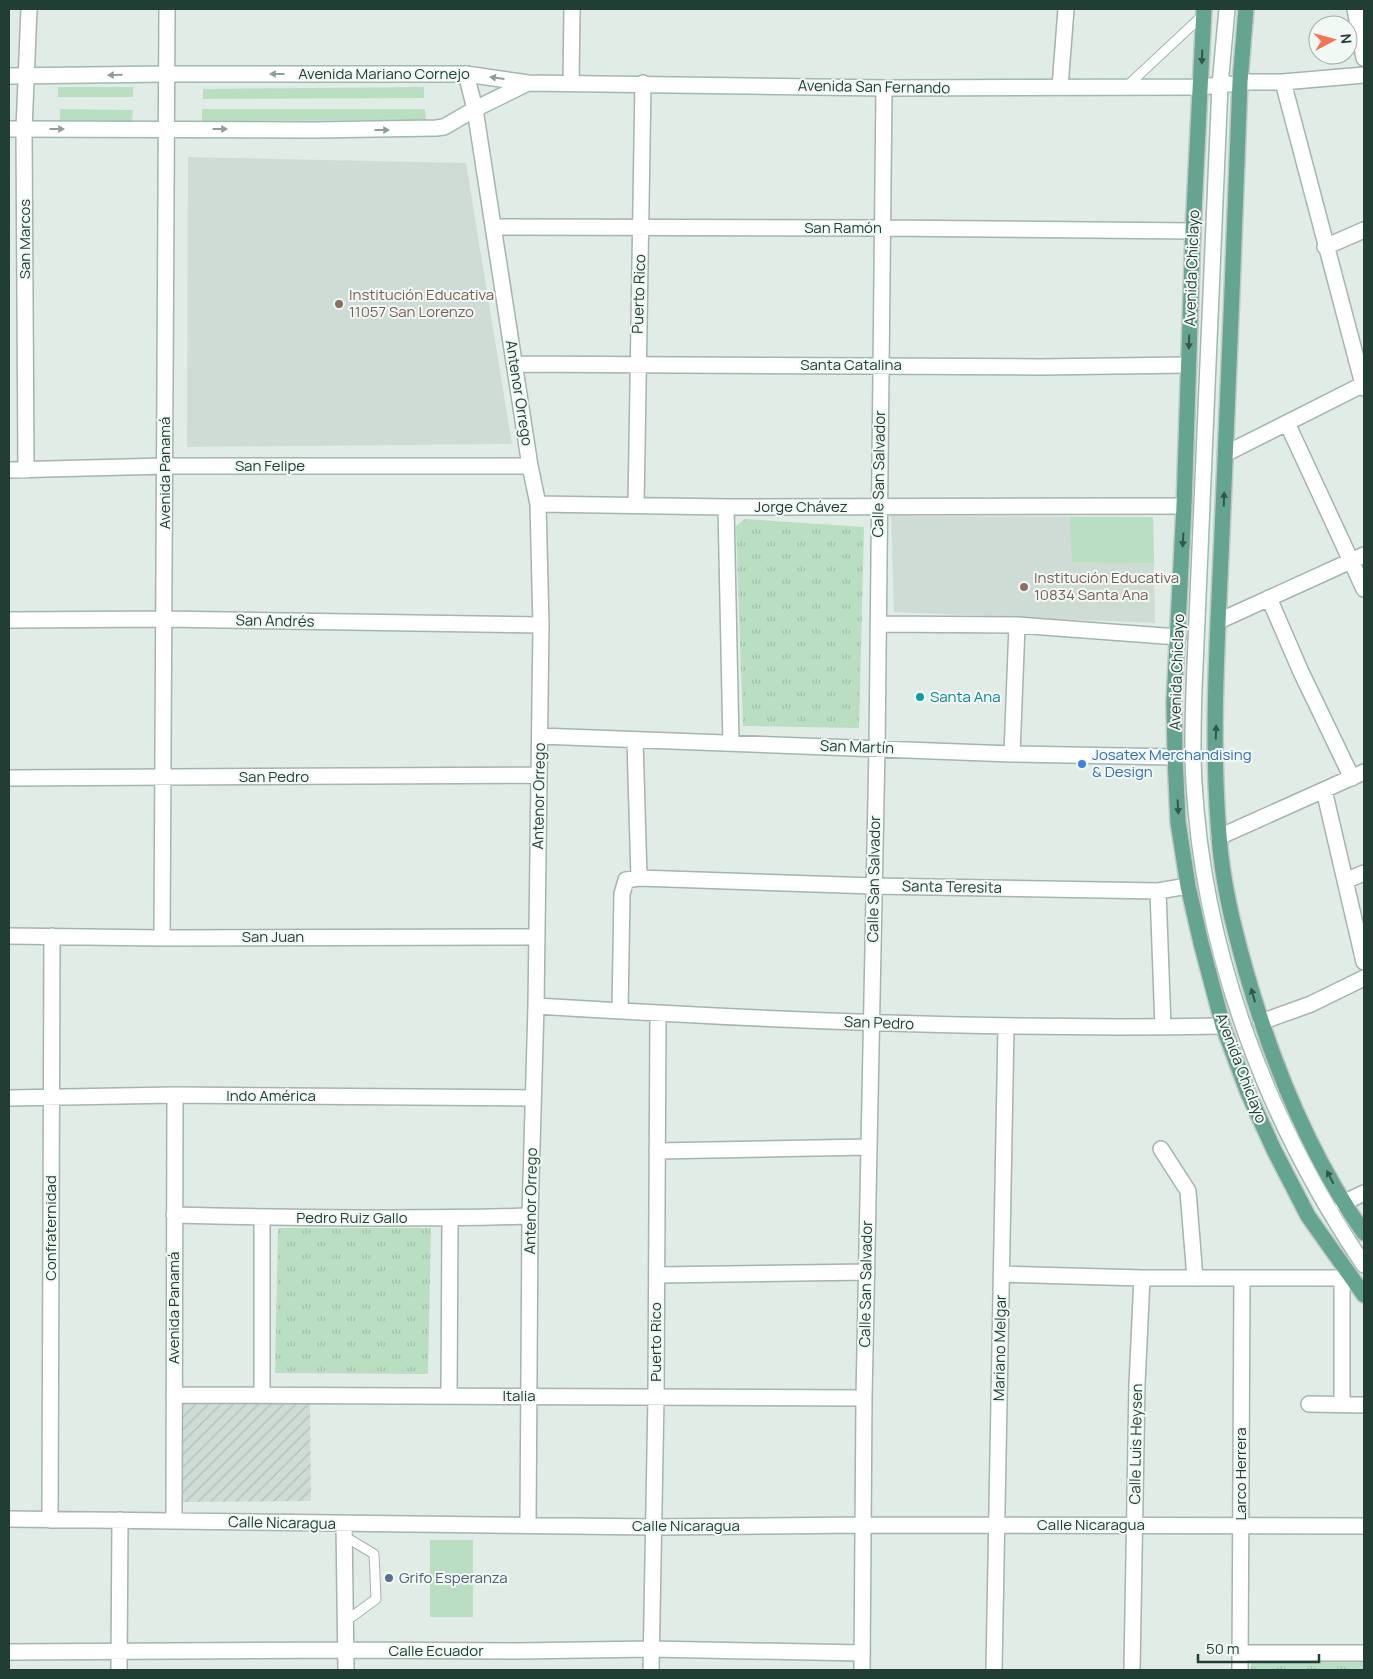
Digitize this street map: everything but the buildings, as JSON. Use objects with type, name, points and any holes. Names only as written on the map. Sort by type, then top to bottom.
[{"type":"main road","points":[[1246,9],[1240,82],[1219,621],[1215,767],[1219,837],[1226,893],[1261,1022],[1281,1075],[1304,1126],[1343,1203],[1364,1233]]},
{"type":"main road","name":"Avenida Chiclayo","points":[[1204,12],[1174,702],[1178,822],[1188,886],[1223,1026],[1248,1093],[1274,1150],[1308,1216],[1347,1278],[1364,1295]]},
{"type":"street","name":"San Marcos","points":[[26,470],[16,129],[26,76],[29,9]]},
{"type":"street","name":"Avenida Panamá","points":[[162,938],[167,9]]},
{"type":"street","points":[[571,83],[572,9]]},
{"type":"street","points":[[1060,87],[1066,9]]},
{"type":"street","name":"Avenida Chiclayo","points":[[1227,9],[1220,86],[1194,689],[1194,783],[1198,829],[1204,873],[1218,939],[1243,1025],[1259,1069],[1283,1124],[1313,1181],[1364,1265]]},
{"type":"street","points":[[1355,9],[1364,58]]},
{"type":"street","name":"Avenida Mariano Cornejo","points":[[9,76],[466,74],[528,82]]},
{"type":"street","name":"Antenor Orrego","points":[[466,74],[475,109],[530,466],[538,504],[541,625],[540,736],[536,1006],[530,1216],[528,1525]]},
{"type":"street","points":[[1220,86],[1240,82],[1283,82],[1364,75]]},
{"type":"street","points":[[16,129],[420,130],[444,127],[528,82]]},
{"type":"street","name":"Avenida San Fernando","points":[[528,82],[884,88],[1220,86]]},
{"type":"street","points":[[1225,454],[1364,385],[1283,82]]},
{"type":"street","name":"Puerto Rico","points":[[636,506],[643,83]]},
{"type":"street","name":"Calle San Salvador","points":[[862,1670],[864,1398],[877,748],[878,506],[884,88]]},
{"type":"street","name":"San Ramón","points":[[493,228],[882,228],[1193,231]]},
{"type":"street","points":[[1326,247],[1364,230]]},
{"type":"street","name":"Santa Catalina","points":[[514,364],[1040,367],[1189,365]]},
{"type":"street","points":[[1286,423],[1358,558],[1364,589]]},
{"type":"street","name":"San Felipe","points":[[9,470],[165,466],[530,466]]},
{"type":"street","name":"Jorge Chávez","points":[[538,504],[726,507],[1184,506]]},
{"type":"street","points":[[726,507],[731,742]]},
{"type":"street","points":[[1219,621],[1358,558]]},
{"type":"street","points":[[1219,837],[1358,775],[1301,672],[1269,598]]},
{"type":"street","name":"San Andrés","points":[[9,620],[165,619],[541,625]]},
{"type":"street","points":[[878,624],[1017,626],[1178,636]]},
{"type":"street","points":[[1012,754],[1017,626]]},
{"type":"street","name":"San Martín","points":[[540,736],[1012,754],[1175,757]]},
{"type":"street","points":[[620,1011],[622,894],[632,879],[635,740]]},
{"type":"street","name":"San Pedro","points":[[9,778],[539,775]]},
{"type":"street","points":[[1324,790],[1364,962]]},
{"type":"street","points":[[1345,881],[1364,873]]},
{"type":"street","name":"Santa Teresita","points":[[632,879],[1158,891],[1188,886]]},
{"type":"street","points":[[1158,891],[1163,1027]]},
{"type":"street","name":"San Juan","points":[[9,936],[162,938],[537,937]]},
{"type":"street","name":"Confraternidad","points":[[50,1520],[52,936]]},
{"type":"street","points":[[1261,1022],[1311,1004],[1364,978]]},
{"type":"street","name":"San Pedro","points":[[536,1006],[658,1014],[871,1023],[1006,1026],[1223,1026]]},
{"type":"street","name":"Puerto Rico","points":[[651,1670],[656,1397],[658,1014]]},
{"type":"street","name":"Mariano Melgar","points":[[994,1670],[1006,1026]]},
{"type":"street","name":"Avenida Panamá","points":[[174,1521],[175,1095]]},
{"type":"street","name":"Indo América","points":[[9,1098],[175,1095],[533,1098]]},
{"type":"street","points":[[657,1151],[869,1147]]},
{"type":"street","points":[[1161,1149],[1188,1191],[1195,1278]]},
{"type":"street","points":[[1343,1203],[1364,1192]]},
{"type":"street","name":"Pedro Ruiz Gallo","points":[[174,1215],[450,1218],[530,1216]]},
{"type":"street","points":[[262,1217],[262,1395]]},
{"type":"street","points":[[449,1396],[450,1218]]},
{"type":"street","points":[[657,1275],[867,1272]]},
{"type":"street","points":[[1002,1274],[1142,1278],[1347,1278],[1342,1404]]},
{"type":"street","name":"Calle Luis Heysen","points":[[1132,1670],[1137,1384],[1142,1278]]},
{"type":"street","name":"Larco Herrera","points":[[1240,1670],[1242,1278]]},
{"type":"street","name":"Italia","points":[[174,1395],[864,1398]]},
{"type":"street","points":[[1309,1404],[1364,1405]]},
{"type":"street","name":"Calle Nicaragua","points":[[9,1519],[174,1521],[344,1530],[528,1525],[653,1527],[862,1525],[1364,1526]]},
{"type":"street","points":[[119,1670],[120,1520]]},
{"type":"street","points":[[344,1530],[346,1670]]},
{"type":"street","name":"Calle Ecuador","points":[[9,1652],[346,1650],[517,1652],[651,1649],[862,1654]]},
{"type":"street","points":[[1240,1653],[1364,1653]]},
{"type":"lane","points":[[1126,87],[1204,12]]},
{"type":"lane","points":[[344,1530],[374,1554],[376,1599],[346,1621]]},
{"type":"shaded area","name":"Institución Educativa 11057 San Lorenzo","points":[[188,157],[466,163],[512,444],[187,447]]},
{"type":"shaded area","name":"Institución Educativa 10834 Santa Ana","points":[[891,516],[1153,517],[1155,623],[894,612]]},
{"type":"shaded area","points":[[310,1402],[311,1501],[183,1502],[183,1403]]},
{"type":"green space","points":[[58,87],[133,87],[133,97],[58,97]]},
{"type":"green space","points":[[424,87],[424,98],[203,99],[203,89]]},
{"type":"green space","points":[[60,109],[133,110],[132,121],[60,120]]},
{"type":"green space","points":[[202,109],[425,109],[426,120],[202,121]]},
{"type":"green space","points":[[1070,517],[1153,517],[1154,563],[1072,562]]},
{"type":"green space","points":[[745,519],[864,527],[859,728],[743,726],[736,526]]},
{"type":"green space","points":[[278,1228],[431,1228],[428,1374],[275,1373]]},
{"type":"green space","points":[[430,1540],[473,1540],[473,1617],[430,1617]]},
{"type":"green space","points":[[1364,1661],[1364,1670],[1251,1670],[1251,1662]]},
{"type":"place","name":"Institución Educativa 11057 San Lorenzo","points":[[339,304]]},
{"type":"place","name":"Institución Educativa 10834 Santa Ana","points":[[1024,587]]},
{"type":"place","name":"Santa Ana","points":[[920,697]]},
{"type":"place","name":"Josatex Merchandising & Design","points":[[1082,764]]},
{"type":"place","name":"Grifo Esperanza","points":[[389,1578]]}]
